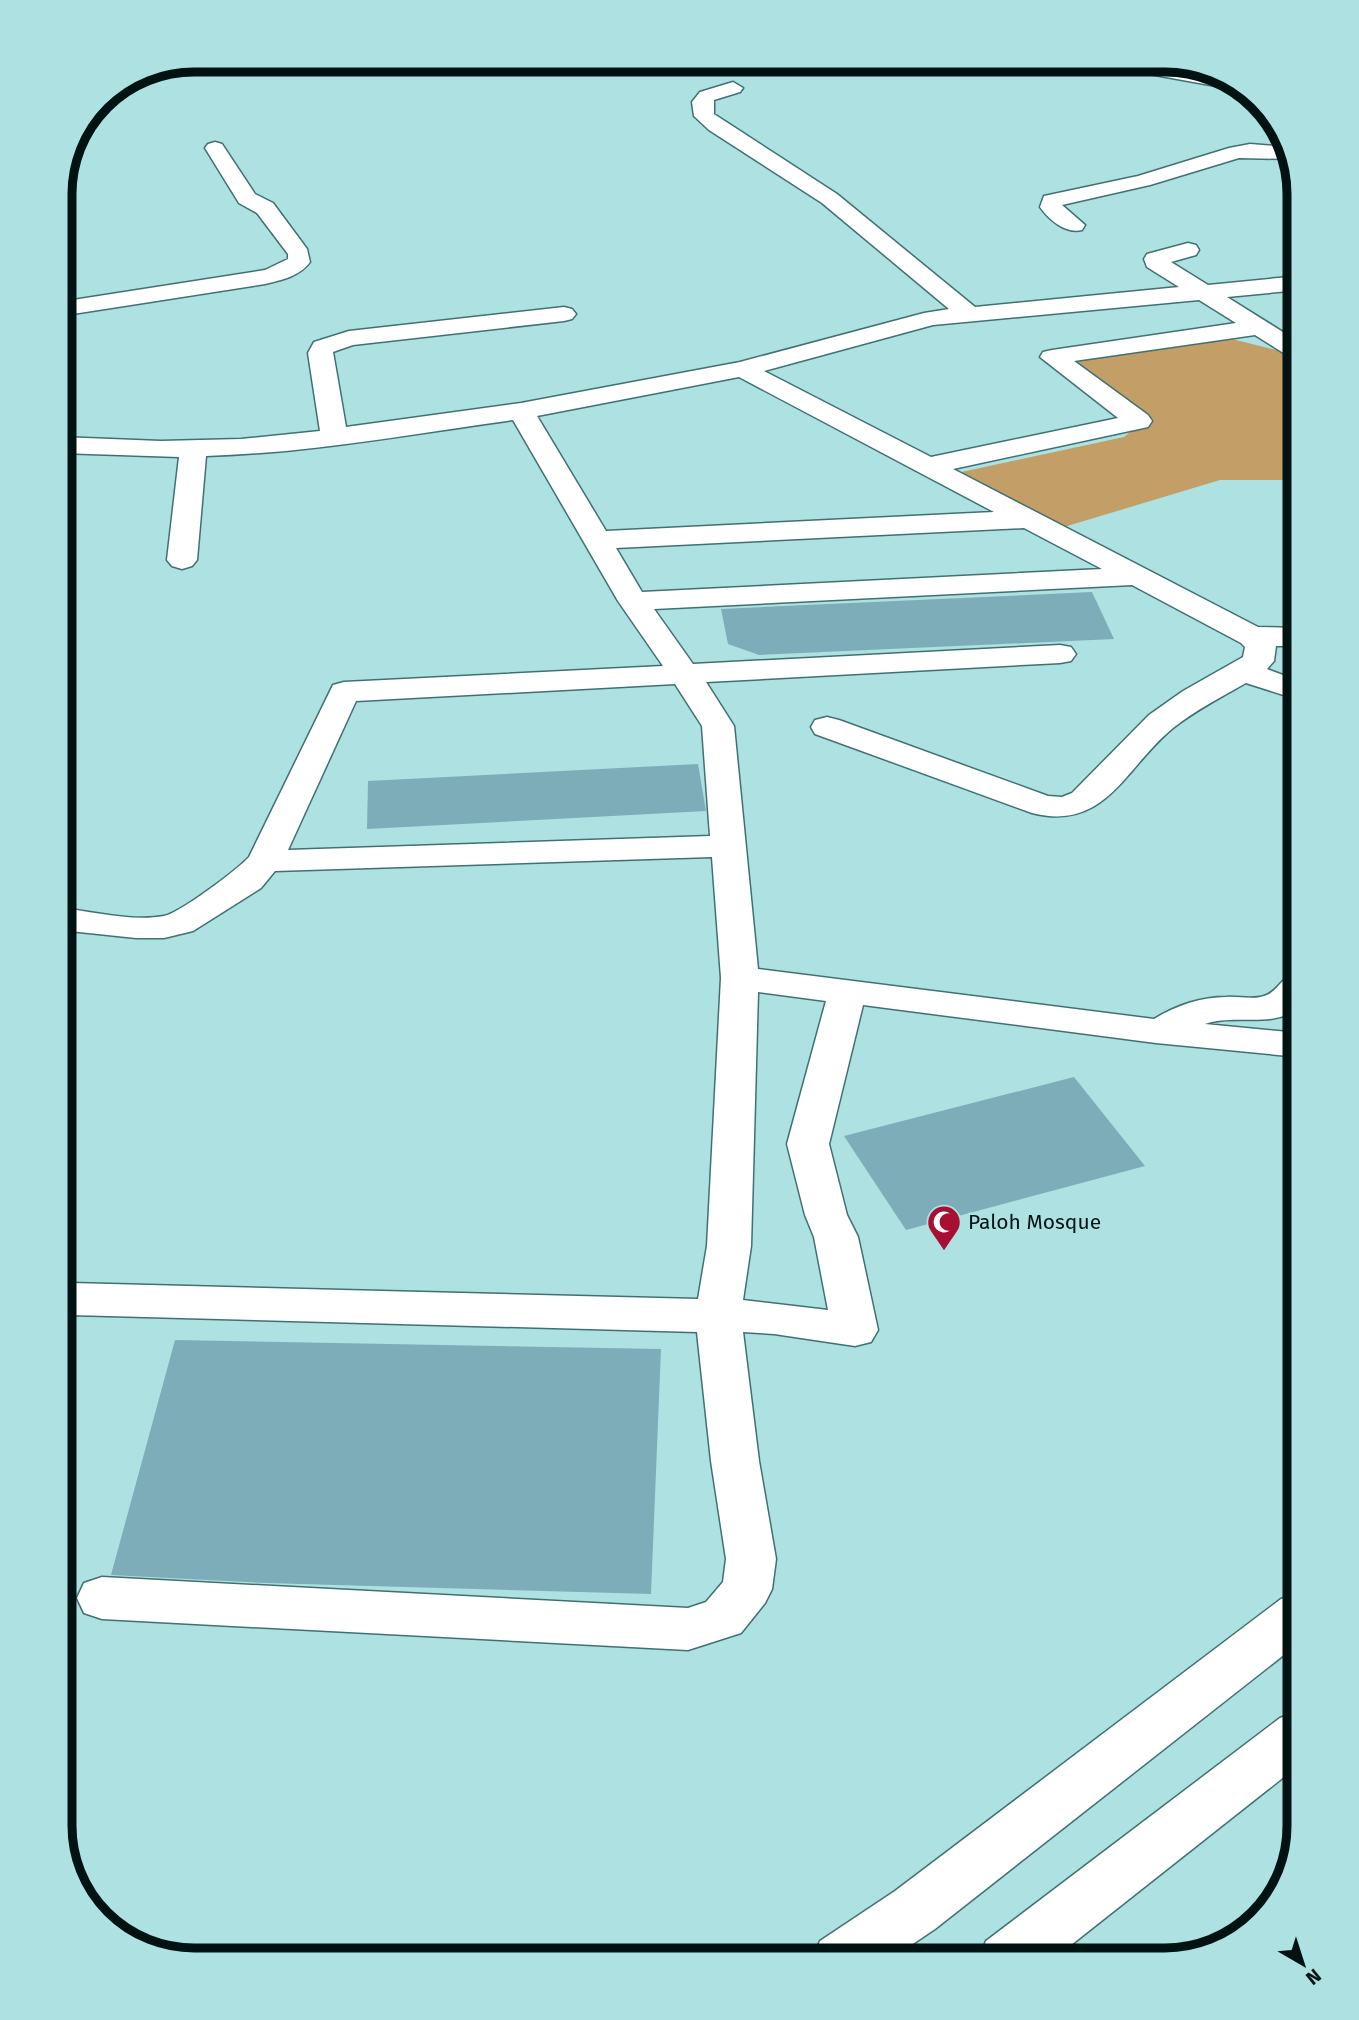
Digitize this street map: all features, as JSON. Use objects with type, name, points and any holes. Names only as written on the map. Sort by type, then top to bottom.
[{"type":"street","points":[[1167,72],[1210,80]]},
{"type":"street","points":[[733,88],[707,96],[702,102],[705,116],[746,147],[809,184],[858,219],[968,313]]},
{"type":"street","points":[[72,307],[265,277],[281,273],[299,262],[299,254],[292,244],[265,208],[247,198],[215,148]]},
{"type":"street","points":[[1074,225],[1051,207],[1052,201],[1143,181],[1236,152],[1280,152]]},
{"type":"street","points":[[1188,250],[1164,255],[1155,259],[1155,262],[1287,343]]},
{"type":"street","points":[[72,445],[241,447],[334,437],[521,411],[742,369],[932,318],[1287,284]]},
{"type":"street","points":[[334,437],[320,353],[323,347],[349,338],[564,314]]},
{"type":"street","points":[[928,466],[1139,421],[1052,357],[1259,327]]},
{"type":"street","points":[[742,369],[1252,636],[1261,646],[1258,661],[1244,672],[1175,710],[1084,800],[1066,807],[1044,806],[827,727]]},
{"type":"street","points":[[102,1598],[688,1629],[723,1618],[747,1589],[751,1559],[735,1461],[718,1315],[729,1246],[740,978],[718,726],[709,709],[633,601],[521,411]]},
{"type":"street","points":[[182,560],[193,448]]},
{"type":"street","points":[[596,540],[1030,519]]},
{"type":"street","points":[[633,601],[1136,575]]},
{"type":"street","points":[[1252,636],[1287,637]]},
{"type":"street","points":[[72,920],[164,927],[180,923],[259,871],[344,692],[1059,654]]},
{"type":"street","points":[[1244,672],[1287,687]]},
{"type":"street","points":[[265,862],[730,846]]},
{"type":"street","points":[[740,978],[1156,1031],[1287,1044]]},
{"type":"street","points":[[72,1299],[666,1316],[718,1315],[774,1318],[855,1329],[836,1237],[826,1215],[808,1144],[848,990]]},
{"type":"street","points":[[1156,1031],[1204,1011],[1267,1009],[1287,1001]]},
{"type":"street","points":[[859,1948],[915,1910],[1287,1624]]},
{"type":"street","points":[[1024,1948],[1287,1744]]},
{"type":"shaded area","points":[[1224,337],[1280,351],[1287,355],[1287,480],[1220,480],[1064,527],[957,473],[1124,437],[1149,417],[1065,361]]},
{"type":"building","points":[[1092,592],[1114,639],[759,655],[728,644],[721,609]]},
{"type":"building","points":[[698,764],[706,811],[367,829],[368,781]]},
{"type":"building","points":[[1074,1077],[1145,1166],[906,1230],[844,1136]]},
{"type":"building","points":[[175,1340],[661,1349],[651,1594],[266,1583],[111,1575]]},
{"type":"place","name":"Paloh Mosque","points":[[944,1252]]}]
